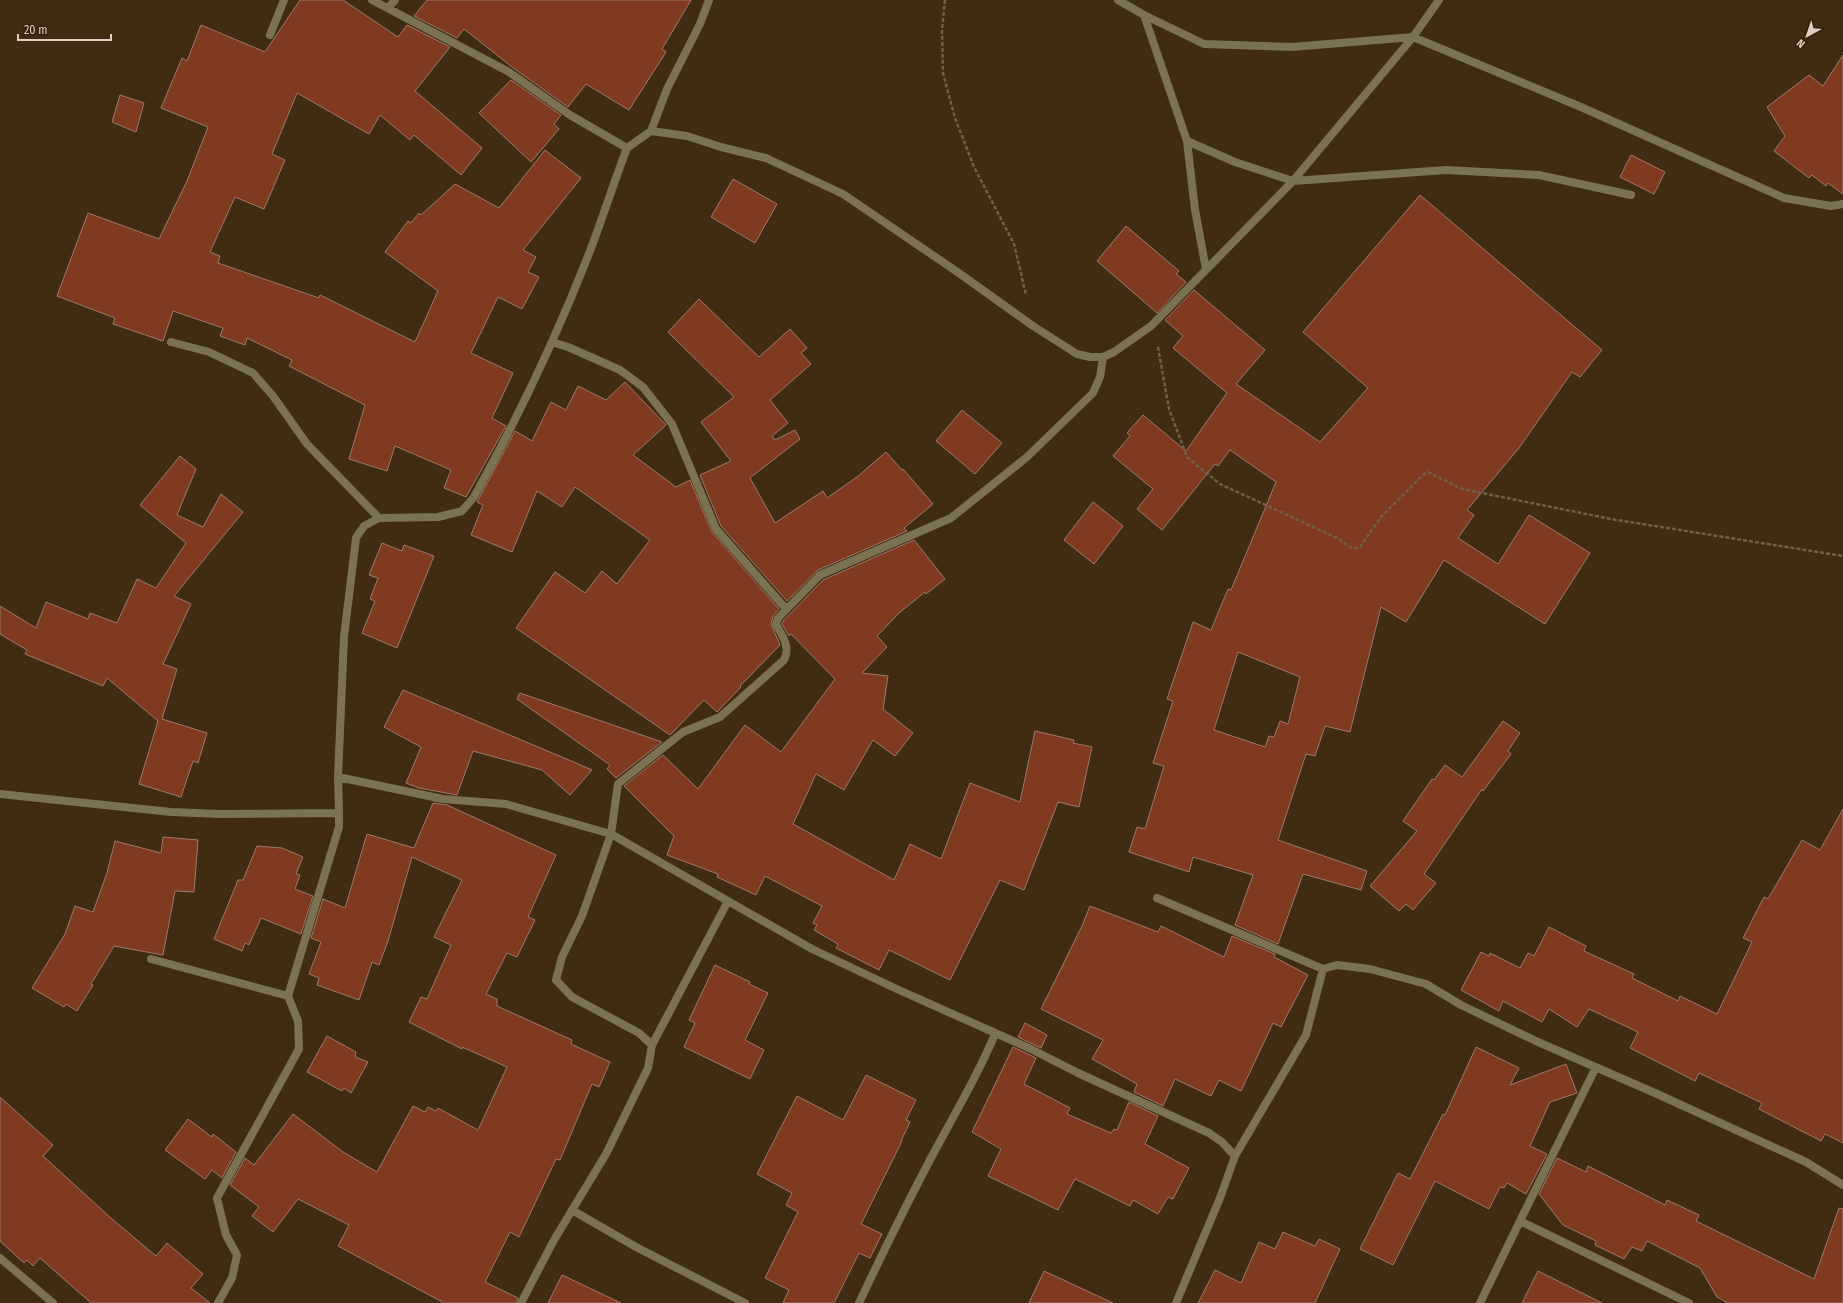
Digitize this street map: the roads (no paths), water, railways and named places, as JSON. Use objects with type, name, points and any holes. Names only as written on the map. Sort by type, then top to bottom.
[{"type":"street","points":[[270,35],[284,0]]},
{"type":"street","points":[[372,0],[509,72],[570,115],[627,148]]},
{"type":"street","points":[[388,8],[395,0]]},
{"type":"street","points":[[218,1303],[232,1278],[237,1255],[226,1235],[217,1198],[299,1049],[298,1021],[288,996],[339,827],[338,778],[344,637],[356,538],[364,526],[379,518],[438,517],[462,511],[474,497],[499,452],[552,342],[590,250],[627,148],[652,131],[667,89],[700,24],[709,0]]},
{"type":"street","points":[[1118,0],[1144,15],[1204,44],[1292,47],[1413,37],[1582,107],[1784,198],[1831,206],[1843,204]]},
{"type":"street","points":[[652,131],[688,136],[721,147],[766,158],[843,194],[956,271],[1033,326],[1076,354],[1090,357],[1103,357],[1128,344],[1151,326],[1293,181],[1413,37],[1439,0]]},
{"type":"street","points":[[1144,15],[1187,141],[1195,210],[1206,269]]},
{"type":"street","points":[[1187,141],[1235,162],[1293,181],[1446,170],[1540,175],[1631,195]]},
{"type":"street","points":[[171,342],[209,352],[253,373],[273,396],[307,444],[379,518]]},
{"type":"street","points":[[552,342],[568,347],[620,370],[643,387],[672,424],[716,529],[786,609]]},
{"type":"street","points":[[652,1045],[639,1033],[572,997],[556,980],[562,957],[582,916],[611,834],[618,784],[684,732],[720,717],[784,660],[787,655],[788,647],[776,624],[778,618],[820,575],[951,518],[1027,457],[1093,393],[1100,377],[1103,357]]},
{"type":"street","points":[[338,778],[443,798],[506,804],[611,834],[812,949],[1209,1133],[1222,1142],[1235,1156]]},
{"type":"street","points":[[0,794],[171,812],[220,814],[339,813]]},
{"type":"street","points":[[1157,898],[1323,969],[1337,965],[1370,969],[1426,984],[1461,1005],[1531,1039],[1806,1162],[1843,1185]]},
{"type":"street","points":[[521,1303],[572,1210],[606,1154],[648,1068],[652,1045],[728,901]]},
{"type":"street","points":[[151,959],[288,996]]},
{"type":"street","points":[[1176,1303],[1220,1198],[1235,1156],[1306,1035],[1323,969]]},
{"type":"street","points":[[859,1303],[886,1246],[979,1071],[995,1034]]},
{"type":"street","points":[[1480,1303],[1596,1067]]},
{"type":"street","points":[[572,1210],[636,1247],[745,1303]]},
{"type":"street","points":[[1520,1221],[1689,1303]]},
{"type":"street","points":[[0,1258],[53,1303]]}]
